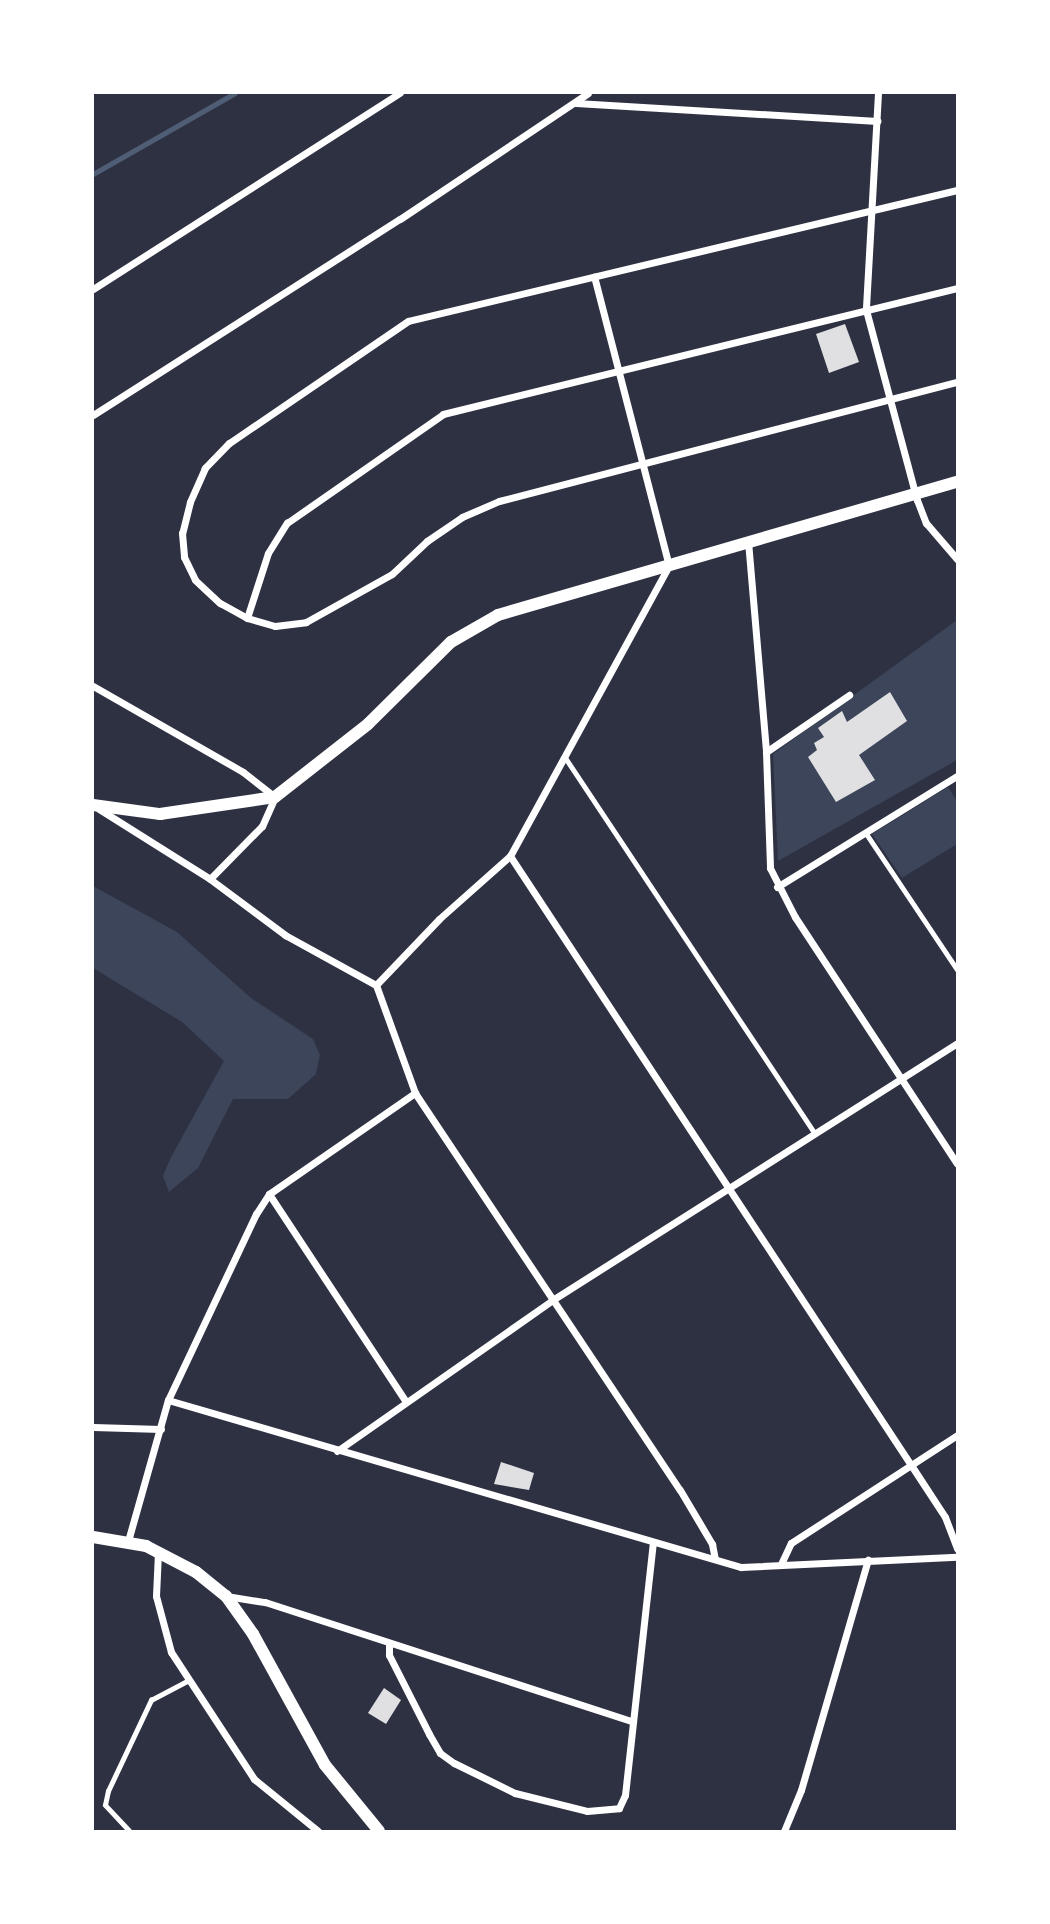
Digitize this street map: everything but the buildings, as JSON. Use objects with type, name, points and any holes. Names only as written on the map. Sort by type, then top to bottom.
[{"type":"street","points":[[93,289],[400,93]]},
{"type":"street","points":[[93,415],[588,93]]},
{"type":"street","points":[[878,93],[866,310],[915,493],[926,523],[957,559]]},
{"type":"street","points":[[576,103],[877,121]]},
{"type":"street","points":[[957,190],[870,208],[408,321],[229,443],[205,468],[190,502],[182,533],[184,557],[195,580],[220,603],[247,618],[275,626],[306,622],[393,574],[427,541],[462,517],[499,501],[642,467],[957,382]]},
{"type":"street","points":[[376,985],[439,919],[510,856],[668,566],[615,370],[594,277]]},
{"type":"street","points":[[247,618],[268,553],[287,523],[413,432],[466,407],[957,288]]},
{"type":"street","points":[[93,805],[160,814],[275,797],[298,783],[368,724],[451,642],[472,627],[530,605],[668,566],[748,539],[957,482]]},
{"type":"street","points":[[748,539],[766,752],[770,868],[777,887],[957,1164]]},
{"type":"street","points":[[93,686],[243,772],[275,797]]},
{"type":"street","points":[[766,752],[849,695]]},
{"type":"street","points":[[777,887],[954,778],[957,788]]},
{"type":"street","points":[[210,879],[262,826],[275,797]]},
{"type":"street","points":[[93,805],[210,879],[285,934],[376,985],[415,1093],[680,1490],[712,1544],[715,1559]]},
{"type":"street","points":[[510,856],[945,1517],[957,1549]]},
{"type":"street","points":[[337,1451],[405,1400],[554,1299],[728,1185],[816,1133],[957,1043]]},
{"type":"street","points":[[128,1541],[168,1400],[256,1214],[270,1194],[415,1093]]},
{"type":"street","points":[[270,1194],[405,1400]]},
{"type":"street","points":[[168,1400],[741,1567],[957,1557]]},
{"type":"street","points":[[93,1427],[161,1429]]},
{"type":"street","points":[[781,1564],[791,1544],[957,1435]]},
{"type":"street","points":[[93,1536],[128,1541],[158,1552],[226,1596],[253,1634],[325,1765],[379,1831]]},
{"type":"street","points":[[389,1644],[388,1655],[429,1734],[440,1753],[454,1763],[515,1793],[587,1811],[619,1808],[625,1795],[631,1721],[653,1542]]},
{"type":"street","points":[[158,1552],[156,1597],[162,1627],[189,1680],[254,1779],[318,1831]]},
{"type":"street","points":[[783,1831],[801,1790],[868,1560]]},
{"type":"street","points":[[226,1596],[243,1595],[631,1721]]},
{"type":"lane","points":[[565,757],[816,1133]]},
{"type":"lane","points":[[866,832],[957,969]]},
{"type":"lane","points":[[129,1831],[105,1805],[108,1791],[135,1741],[146,1707],[189,1680]]},
{"type":"shaded area","points":[[957,620],[957,760],[778,861],[773,754]]},
{"type":"shaded area","points":[[948,787],[957,801],[957,844],[902,878],[872,834]]},
{"type":"shaded area","points":[[93,886],[177,932],[251,998],[313,1039],[320,1055],[316,1074],[288,1099],[233,1099],[198,1168],[169,1192],[163,1176],[170,1159],[224,1061],[182,1022],[93,968]]},
{"type":"waterway","points":[[93,174],[235,93]]}]
